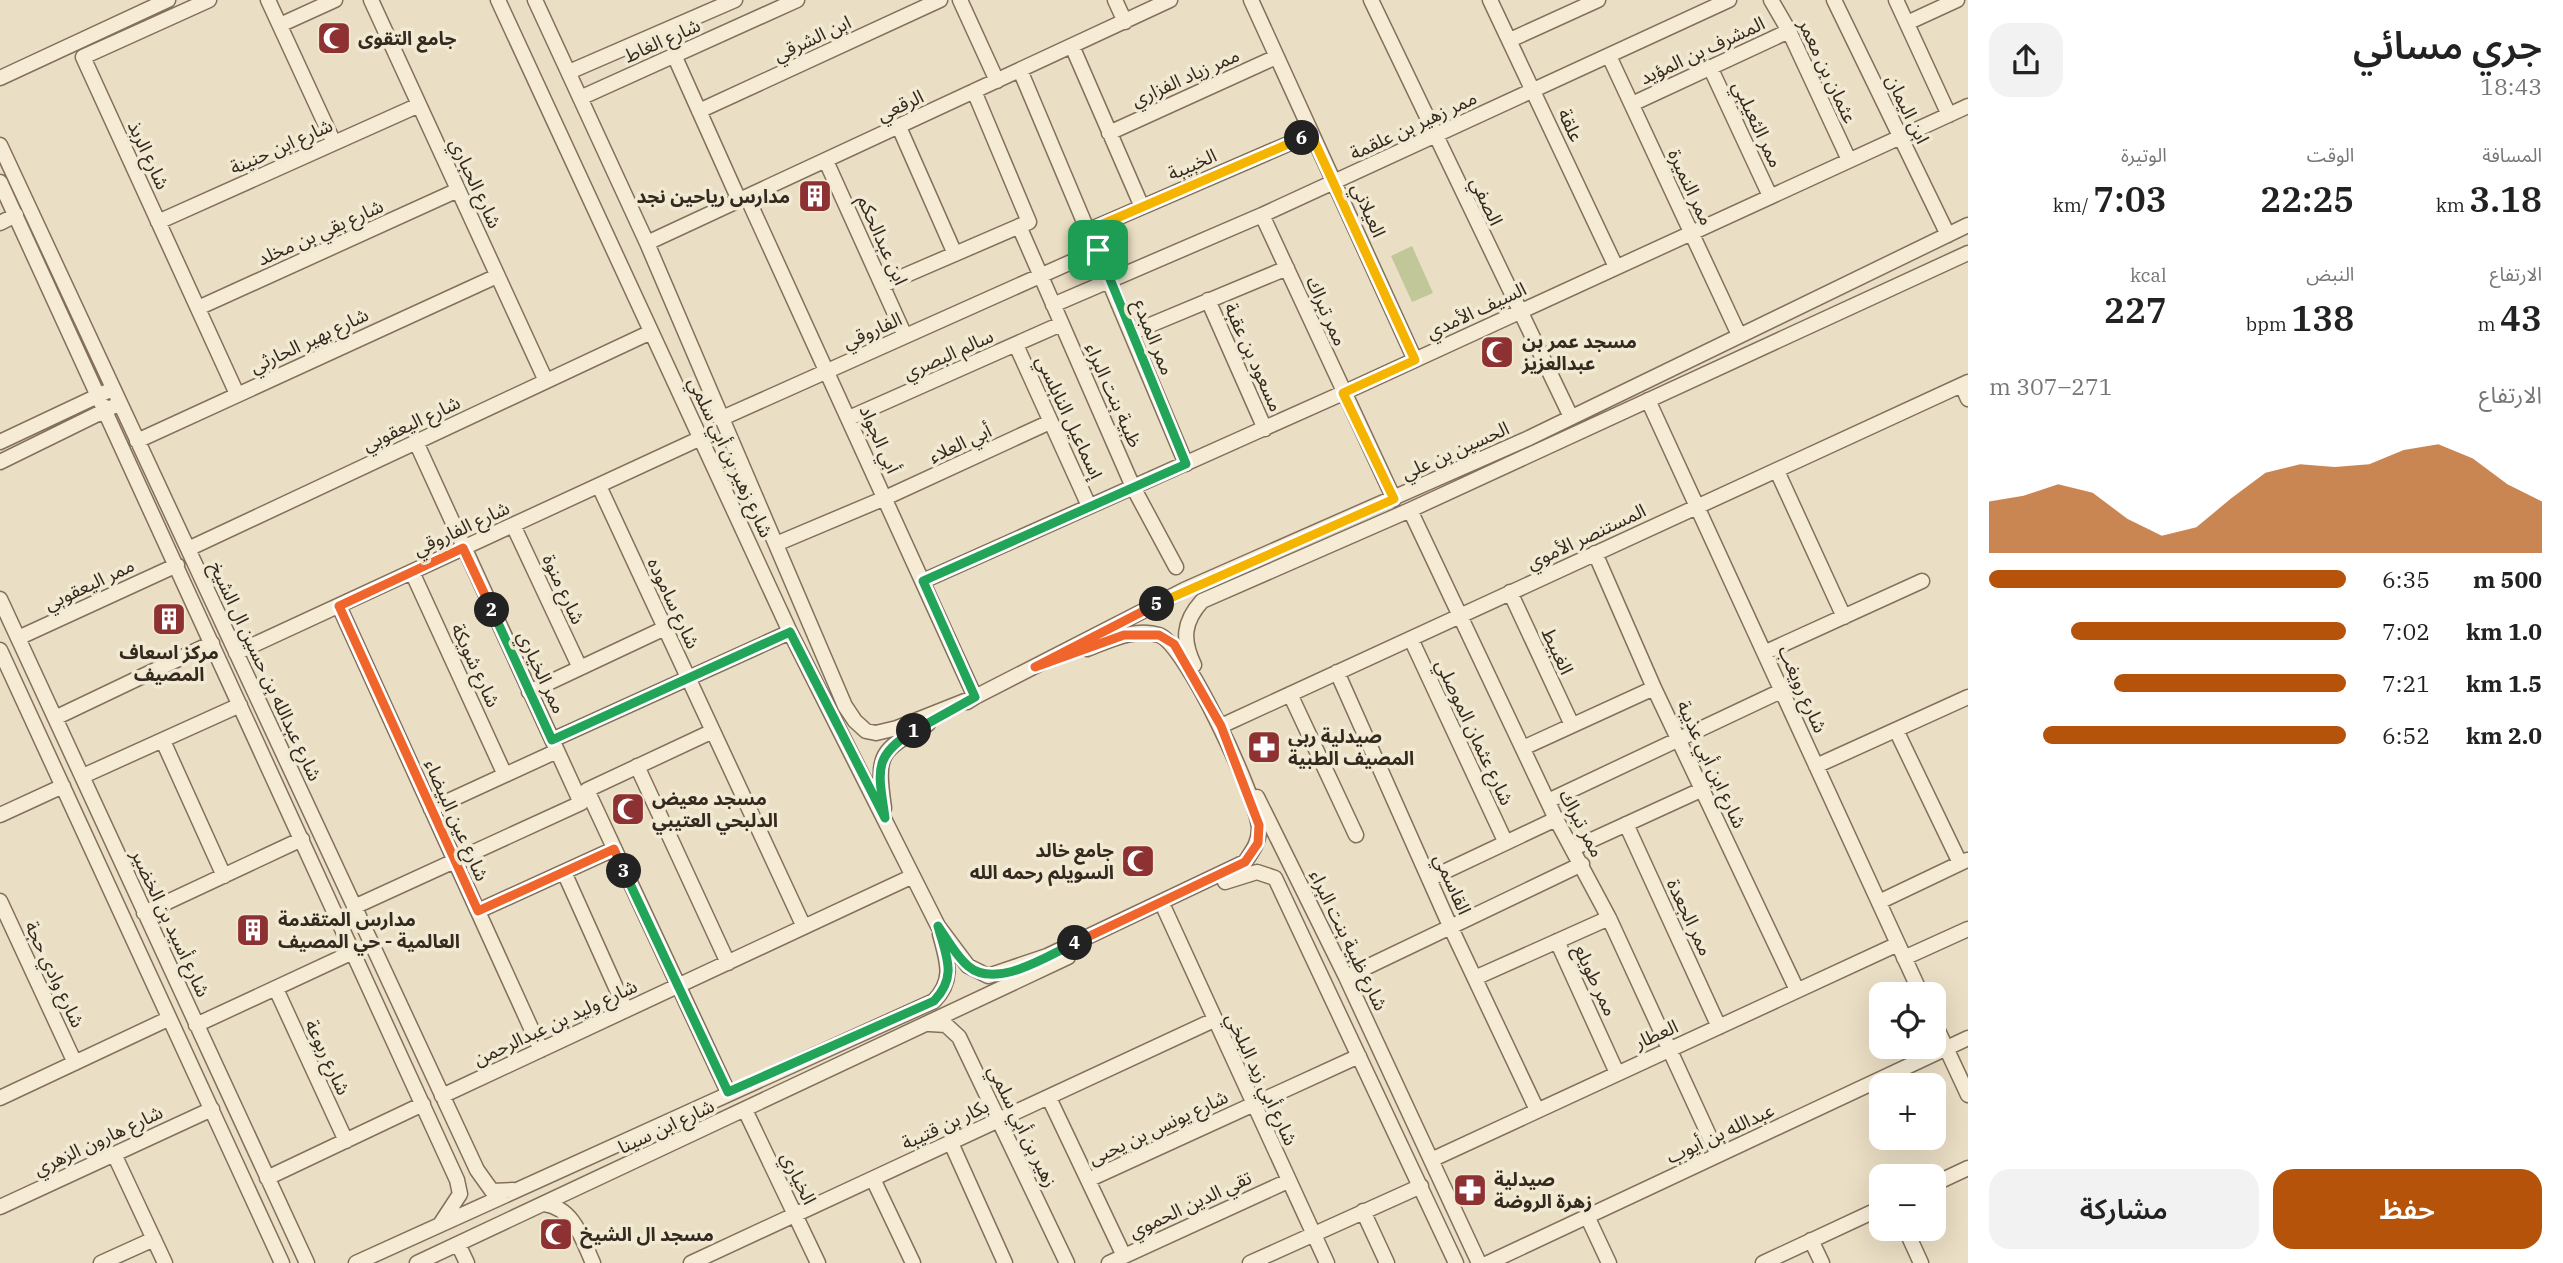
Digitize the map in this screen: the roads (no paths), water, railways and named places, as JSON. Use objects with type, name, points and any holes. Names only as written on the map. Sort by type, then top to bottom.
[{"type":"street","points":[[0,78],[168,0]]},
{"type":"street","name":"شارع الربذ","points":[[209,0],[83,57],[237,394]]},
{"type":"street","points":[[268,0],[334,143]]},
{"type":"street","points":[[280,25],[335,0]]},
{"type":"street","name":"شارع الحباري","points":[[371,0],[546,381]]},
{"type":"street","name":"شارع زهير بن أبي سلمي","points":[[498,0],[790,632],[938,926]]},
{"type":"street","name":"شارع زهير بن أبي سلمي","points":[[535,0],[648,243],[720,419],[845,706],[855,721],[866,730],[876,733]]},
{"type":"street","name":"شارع الغاط","points":[[569,72],[735,0]]},
{"type":"street","name":"شارع الغاط","points":[[580,98],[797,0]]},
{"type":"street","name":"ابن الشرقي","points":[[699,111],[940,0]]},
{"type":"street","points":[[960,0],[997,81]]},
{"type":"street","points":[[1115,0],[1125,22]]},
{"type":"street","name":"الرقعي","points":[[648,243],[1170,0]]},
{"type":"street","name":"العيلاني","points":[[1251,0],[1415,360]]},
{"type":"street","name":"الصفي","points":[[1371,0],[1571,417]]},
{"type":"street","name":"علقة","points":[[1490,0],[1616,267]]},
{"type":"street","points":[[1510,40],[1598,0]]},
{"type":"street","name":"ممر زهير بن علقمة","points":[[1053,305],[1262,215],[1729,0]]},
{"type":"street","name":"عثمان بن معمر","points":[[1770,0],[1789,31],[1849,160]]},
{"type":"street","name":"ابن اليمان","points":[[1833,0],[1948,235]]},
{"type":"street","points":[[1896,0],[1950,115]]},
{"type":"street","points":[[1907,23],[1957,0]]},
{"type":"street","name":"المشرف بن المؤيد","points":[[1632,104],[1789,31]]},
{"type":"street","points":[[1072,46],[1142,207]]},
{"type":"street","name":"أبي الجواد","points":[[674,55],[827,371],[975,697]]},
{"type":"street","name":"ممر النميرة","points":[[1609,56],[1739,335]]},
{"type":"street","name":"ممر زياد الفزاري","points":[[1109,133],[1276,57]]},
{"type":"street","name":"ممر الثعيلبي","points":[[1710,67],[1770,197]]},
{"type":"street","name":"ممر المبدع","points":[[1020,70],[1186,464]]},
{"type":"street","points":[[883,285],[1024,224],[974,91]]},
{"type":"street","name":"شارع ابن حنينة","points":[[158,222],[419,105]]},
{"type":"street","name":"السيف الأمدي","points":[[923,581],[1265,429],[1968,106]]},
{"type":"street","points":[[899,127],[955,254]]},
{"type":"street","name":"الخبيبة","points":[[1089,230],[1311,134]]},
{"type":"street","name":"شارع عبدالله بن حسين ال الشيخ","points":[[0,145],[478,1172],[492,1191],[513,1190]]},
{"type":"street","name":"ابن عبدالحكم","points":[[826,161],[905,336]]},
{"type":"street","name":"شارع عبدالله بن حسين ال الشيخ","points":[[0,182],[457,1180]]},
{"type":"street","name":"شارع بقي بن مخلد","points":[[198,308],[458,190]]},
{"type":"street","points":[[0,223],[16,215]]},
{"type":"street","name":"ممر تبراك","points":[[1262,215],[1394,499]]},
{"type":"street","name":"ظبية بنت البراء","points":[[1024,224],[1040,274],[1133,487],[1176,567]]},
{"type":"street","name":"الحسين بن علي","points":[[876,733],[897,728],[975,697],[1184,590],[1394,499],[1571,417],[1968,225]]},
{"type":"street","name":"الفاروقي","points":[[720,419],[1098,250]]},
{"type":"street","name":"الحسين بن علي","points":[[1185,635],[1189,616],[1202,601],[1410,510],[1968,253]]},
{"type":"street","points":[[1131,333],[1287,268]]},
{"type":"street","name":"شارع بهير الحارثي","points":[[137,441],[497,276]]},
{"type":"street","name":"مسعود بن عقبة","points":[[1208,300],[1265,429]]},
{"type":"street","name":"سالم البصري","points":[[849,418],[1061,324]]},
{"type":"street","name":"شارع اليعقوبي","points":[[188,549],[651,332]]},
{"type":"street","name":"إسماعيل النابلسي","points":[[1016,345],[1089,506]]},
{"type":"street","points":[[2,436],[99,396],[113,387]]},
{"type":"street","name":"المستنصر الأموي","points":[[1221,726],[1696,507],[1966,389]]},
{"type":"street","name":"شارع رويغب","points":[[1648,400],[1916,982]]},
{"type":"street","points":[[0,462],[120,403]]},
{"type":"street","name":"أبي العلاء","points":[[776,544],[885,498],[1050,422]]},
{"type":"street","name":"شارع الفاروقي","points":[[236,653],[701,438]]},
{"type":"street","name":"ممر الخياري","points":[[416,442],[555,745],[614,849],[728,1092]]},
{"type":"street","points":[[1777,471],[1844,617]]},
{"type":"street","name":"شارع ساموده","points":[[599,486],[804,927]]},
{"type":"street","name":"ممر تبراك","points":[[1410,510],[1556,819],[1609,918],[1718,1155]]},
{"type":"street","name":"شارع منوة","points":[[513,525],[580,668]]},
{"type":"street","name":"شارع ابن أبي عذيبة","points":[[1595,553],[1654,688],[1680,738],[1797,990]]},
{"type":"street","name":"ممر اليعقوبي","points":[[18,638],[177,565]]},
{"type":"street","name":"شارع شويكة","points":[[412,572],[505,775]]},
{"type":"street","points":[[1766,652],[1922,581]]},
{"type":"street","name":"الغبيط","points":[[1510,592],[1572,725]]},
{"type":"street","name":"شارع أسيد بن الخضير","points":[[0,599],[57,717],[304,1260]]},
{"type":"street","name":"شارع عين البيضاء","points":[[339,606],[541,1050]]},
{"type":"street","points":[[530,692],[665,628]]},
{"type":"street","points":[[431,809],[505,775],[555,745],[688,678],[790,632]]},
{"type":"street","points":[[938,926],[968,966],[988,976],[1005,973],[1047,956],[1245,862],[1258,843],[1259,825],[1221,726],[1174,644],[1159,635],[1124,635],[1035,667]]},
{"type":"street","name":"شارع ظبية بنت البراء","points":[[1185,635],[1188,653],[1221,726],[1346,977],[1479,1263]]},
{"type":"street","name":"شارع عثمان الموصلي","points":[[1411,639],[1505,841]]},
{"type":"street","points":[[57,717],[212,643]]},
{"type":"street","points":[[0,650],[282,1263]]},
{"type":"street","name":"القاسمي","points":[[1337,672],[1450,926],[1477,977],[1537,1111]]},
{"type":"street","points":[[1523,748],[1654,688]]},
{"type":"street","points":[[1548,801],[1783,690]]},
{"type":"street","points":[[1290,694],[1356,835]]},
{"type":"street","points":[[885,818],[879,767],[887,748],[975,697]]},
{"type":"street","points":[[1816,766],[1968,697]]},
{"type":"street","points":[[83,776],[240,705]]},
{"type":"street","points":[[1879,902],[1964,861],[1896,730]]},
{"type":"street","points":[[355,907],[584,797],[637,766],[713,732]]},
{"type":"street","points":[[163,741],[224,876]]},
{"type":"street","points":[[637,766],[728,963]]},
{"type":"street","points":[[0,815],[63,786]]},
{"type":"street","points":[[1572,849],[1703,789]]},
{"type":"street","points":[[1429,879],[1556,819]]},
{"type":"street","name":"ممر الجعدة","points":[[1626,824],[1719,1027]]},
{"type":"street","points":[[144,913],[302,839]]},
{"type":"street","points":[[478,911],[614,849]]},
{"type":"street","points":[[1346,977],[1582,864]]},
{"type":"street","points":[[564,872],[626,1010]]},
{"type":"street","name":"شارع ابن سينا","points":[[417,1263],[930,1024],[1239,875],[1257,872],[1275,878]]},
{"type":"street","name":"شارع وليد بن عبدالرحمن","points":[[443,1096],[913,876]]},
{"type":"street","name":"شارع ظبية بنت البراء","points":[[1275,878],[1455,1263]]},
{"type":"street","name":"شارع وادي حجة","points":[[0,901],[75,1063]]},
{"type":"street","name":"شارع أبي زيد البلخي","points":[[1165,910],[1327,1263]]},
{"type":"street","points":[[1477,977],[1609,918]]},
{"type":"street","name":"شارع ابن سينا","points":[[356,1263],[728,1092],[934,1001],[945,989],[950,975],[938,926]]},
{"type":"street","points":[[1905,958],[1968,929]]},
{"type":"street","name":"ممر طويلع","points":[[1557,942],[1618,1073]]},
{"type":"street","name":"العطار","points":[[1431,1160],[1898,944]]},
{"type":"street","points":[[197,1025],[353,952]]},
{"type":"street","name":"شارع ربوعة","points":[[276,989],[345,1141]]},
{"type":"street","points":[[0,1098],[168,1019]]},
{"type":"street","name":"بكار بن قتيبة","points":[[691,1263],[719,1257],[795,1215],[1214,1020]]},
{"type":"street","name":"زهير بن أبي سلمي","points":[[930,1024],[946,1025],[956,1031],[1067,1263]]},
{"type":"street","name":"عبدالله بن أيوب","points":[[1946,1048],[1968,1038]]},
{"type":"street","points":[[1946,1050],[1968,1095]]},
{"type":"street","name":"شارع يونس بن يحىى","points":[[1088,1180],[1359,1056]]},
{"type":"street","name":"عبدالله بن أيوب","points":[[1488,1263],[1922,1059]]},
{"type":"street","points":[[775,1071],[786,1091]]},
{"type":"street","points":[[1049,1098],[1124,1256]]},
{"type":"street","points":[[267,1178],[422,1104]]},
{"type":"street","name":"شارع هارون الزهري","points":[[0,1207],[212,1109]]},
{"type":"street","name":"الخياري","points":[[745,1110],[818,1263]]},
{"type":"street","points":[[951,1143],[1005,1263]]},
{"type":"street","points":[[114,1154],[165,1263]]},
{"type":"street","points":[[1946,1178],[1968,1168]]},
{"type":"street","points":[[457,1180],[466,1188],[473,1187],[477,1183],[478,1172]]},
{"type":"street","points":[[873,1179],[913,1263]]},
{"type":"street","points":[[441,1223],[460,1194],[457,1180]]},
{"type":"street","name":"تقي الدين الحموي","points":[[1109,1263],[1288,1181]]},
{"type":"street","points":[[574,1223],[572,1203],[582,1186]]},
{"type":"street","points":[[1250,1263],[1421,1186]]},
{"type":"street","points":[[544,1204],[560,1209],[574,1223],[593,1263]]},
{"type":"street","points":[[1363,1212],[1387,1263]]},
{"type":"street","points":[[1763,1263],[1869,1213]]},
{"type":"street","points":[[1587,1216],[1609,1263]]},
{"type":"street","points":[[101,1263],[154,1239]]},
{"type":"street","points":[[1811,1240],[1822,1263]]},
{"type":"street","points":[[1911,1241],[1921,1263]]},
{"type":"street","points":[[458,1244],[467,1263]]},
{"type":"place","name":"جامع التقوى","points":[[334,38]]},
{"type":"place","name":"مدارس رياحين نجد","points":[[815,196]]},
{"type":"place","name":"مسجد عمر بن عبدالعزيز","points":[[1497,352]]},
{"type":"place","name":"مركز اسعاف المصيف","points":[[169,619]]},
{"type":"place","name":"صيدلية ربى المصيف الطبية","points":[[1264,747]]},
{"type":"place","name":"مسجد معيض الدلبحي العتيبي","points":[[628,809]]},
{"type":"place","name":"جامع خالد السويلم رحمه الله","points":[[1138,861]]},
{"type":"place","name":"مدارس المتقدمة العالمية - حي المصيف","points":[[253,930]]},
{"type":"place","name":"صيدلية زهرة الروضة","points":[[1470,1190]]},
{"type":"place","name":"مسجد ال الشيخ","points":[[556,1234]]}]
